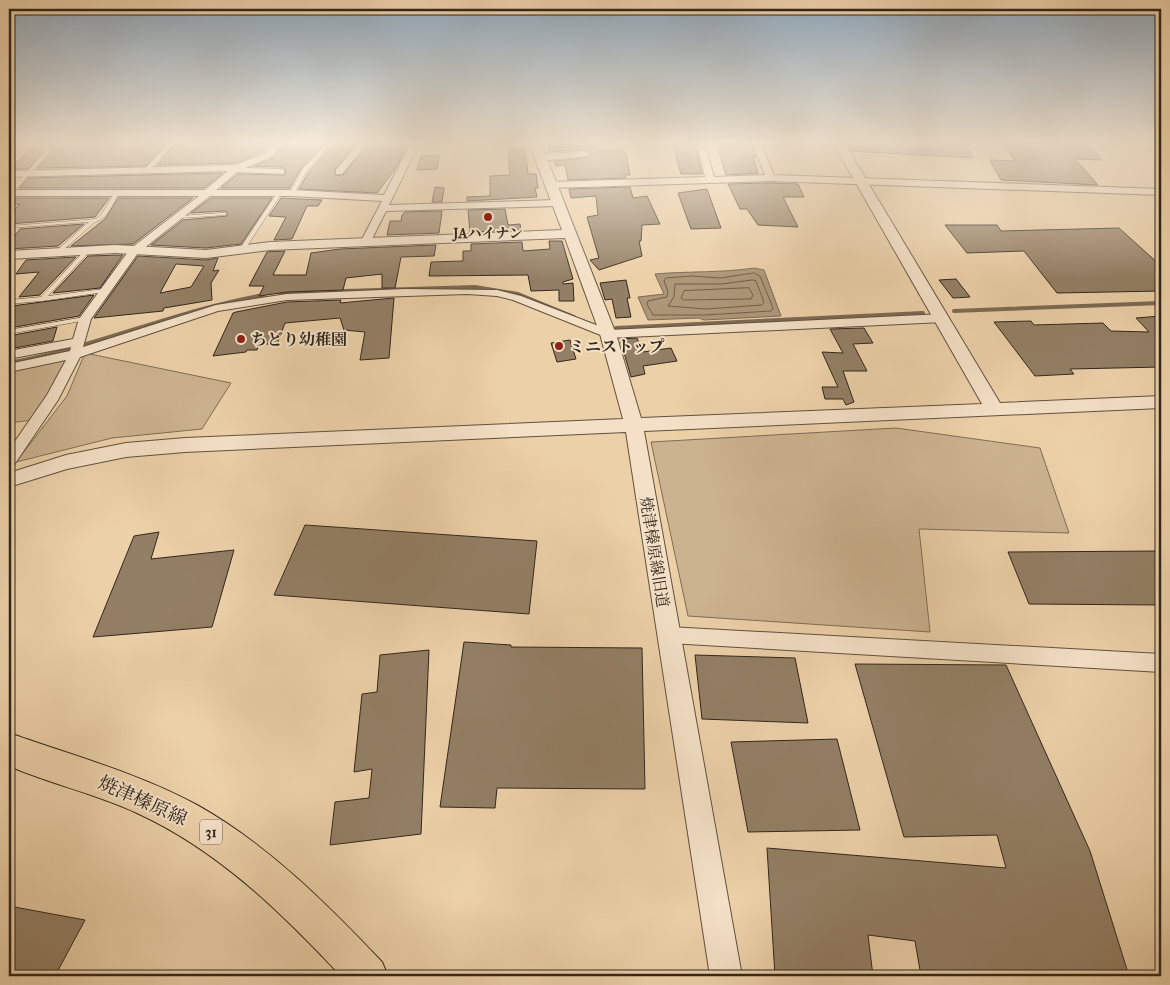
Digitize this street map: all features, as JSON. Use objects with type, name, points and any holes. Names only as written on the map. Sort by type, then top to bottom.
[{"type":"main road","name":"焼津榛原線","points":[[10,750],[93,778],[152,801],[211,832],[275,881],[368,976]]},
{"type":"street","points":[[132,193],[137,187]]},
{"type":"street","points":[[9,461],[54,397],[77,348],[85,319],[103,291],[134,251],[180,217],[216,187]]},
{"type":"street","points":[[365,243],[373,223],[393,187]]},
{"type":"street","name":"焼津榛原線旧道","points":[[550,187],[608,334],[634,425],[726,976]]},
{"type":"street","points":[[11,195],[292,193],[385,203],[553,194],[622,187]]},
{"type":"street","points":[[865,187],[995,410]]},
{"type":"street","points":[[1035,187],[1161,192]]},
{"type":"street","points":[[9,255],[89,249],[206,254],[270,246],[569,234]]},
{"type":"street","points":[[9,368],[156,327],[216,308],[287,297],[405,292],[468,291],[497,293],[517,298],[608,334],[942,318]]},
{"type":"street","points":[[9,355],[77,348]]},
{"type":"street","points":[[9,480],[66,462],[126,450],[185,445],[1161,402]]},
{"type":"street","points":[[669,635],[1161,663]]},
{"type":"lane","points":[[292,193],[295,187]]},
{"type":"lane","points":[[59,251],[94,220],[103,216],[117,193]]},
{"type":"lane","points":[[242,250],[279,194]]},
{"type":"lane","points":[[180,217],[224,214]]},
{"type":"lane","points":[[9,227],[94,220]]},
{"type":"lane","points":[[42,299],[89,249]]},
{"type":"lane","points":[[9,302],[103,291]]},
{"type":"lane","points":[[9,332],[85,319]]},
{"type":"shaded area","points":[[85,353],[231,383],[202,429],[112,438],[16,462],[67,396]]},
{"type":"shaded area","points":[[70,358],[32,420],[9,423],[9,370]]},
{"type":"shaded area","points":[[896,428],[1040,448],[1069,533],[919,529],[930,632],[688,616],[651,442]]},
{"type":"water","points":[[754,268],[764,270],[781,316],[704,320],[699,318],[648,320],[638,297],[664,294],[655,274]]},
{"type":"building","points":[[20,187],[205,187],[204,188]]},
{"type":"building","points":[[222,187],[291,187],[290,188],[221,188]]},
{"type":"building","points":[[300,187],[381,187],[377,193],[299,189]]},
{"type":"building","points":[[435,187],[444,188],[442,202],[432,202]]},
{"type":"building","points":[[490,187],[538,187],[535,188],[537,197],[467,201],[467,197],[490,196]]},
{"type":"building","points":[[630,187],[633,198],[647,196],[660,224],[642,225],[641,241],[639,241],[642,256],[599,270],[590,260],[599,258],[587,217],[598,215],[596,196],[571,198],[569,189]]},
{"type":"building","points":[[729,187],[799,187],[804,197],[783,197],[798,227],[758,225],[747,209],[740,209]]},
{"type":"building","points":[[707,189],[721,228],[691,229],[678,193]]},
{"type":"building","points":[[16,198],[109,198],[95,217],[9,224],[9,215],[20,204],[9,205]]},
{"type":"building","points":[[118,198],[193,198],[133,244],[71,246],[105,219]]},
{"type":"building","points":[[211,198],[272,198],[241,244],[206,248],[151,245],[183,220],[227,216],[227,212],[224,211],[191,213]]},
{"type":"building","points":[[281,198],[322,200],[318,206],[307,206],[292,239],[274,240],[286,217],[269,216]]},
{"type":"building","points":[[505,209],[508,225],[520,224],[521,230],[470,232],[468,210]]},
{"type":"building","points":[[442,211],[439,233],[387,235],[390,221],[401,221],[402,215],[405,212]]},
{"type":"building","points":[[84,224],[58,246],[9,249],[9,243],[20,229]]},
{"type":"building","points":[[945,225],[997,225],[1001,231],[1119,228],[1161,266],[1161,291],[1057,293],[1024,251],[967,253]]},
{"type":"building","points":[[549,241],[562,241],[573,279],[563,282],[563,284],[573,283],[574,301],[559,301],[559,290],[531,291],[528,275],[429,276],[431,262],[463,261],[463,251],[471,251],[471,244],[522,242],[523,251],[550,249]]},
{"type":"building","points":[[436,245],[434,256],[401,257],[395,288],[382,288],[382,274],[346,278],[343,290],[287,292],[259,296],[264,286],[249,286],[267,252],[285,251],[273,275],[306,275],[311,253],[340,249]]},
{"type":"building","points":[[123,255],[100,288],[53,293],[88,256]]},
{"type":"building","points":[[138,256],[206,260],[218,258],[213,271],[219,270],[211,283],[212,300],[164,308],[163,311],[94,318]],"holes":[[[176,264],[204,266],[191,287],[160,293]]]},
{"type":"building","points":[[76,257],[40,295],[19,297],[39,272],[16,274],[26,260]]},
{"type":"building","points":[[956,279],[970,297],[953,298],[939,280]]},
{"type":"building","points":[[626,280],[630,298],[627,298],[631,317],[616,318],[612,299],[605,300],[600,283]]},
{"type":"building","points":[[94,295],[79,316],[9,328],[9,310],[12,306]]},
{"type":"building","points":[[394,298],[389,358],[360,360],[365,332],[344,330],[340,318],[285,323],[277,344],[259,344],[257,350],[213,356],[233,313],[236,312],[287,302],[341,300],[340,303]]},
{"type":"building","points":[[1161,316],[1161,367],[1070,369],[1074,374],[1035,376],[994,322],[1031,321],[1034,325],[1103,323],[1111,331],[1149,332],[1136,318]]},
{"type":"building","points":[[57,327],[53,341],[9,349],[9,336]]},
{"type":"building","points":[[864,328],[873,343],[853,344],[867,371],[843,371],[854,402],[846,405],[843,399],[825,399],[822,387],[838,387],[822,352],[843,353],[830,329]]},
{"type":"building","points":[[637,338],[643,352],[671,348],[677,361],[643,366],[645,374],[631,377],[620,339]]},
{"type":"building","points":[[570,340],[576,359],[557,362],[551,343]]},
{"type":"building","points":[[305,525],[537,541],[529,614],[274,595]]},
{"type":"building","points":[[159,532],[151,559],[234,550],[212,627],[93,637],[134,536]]},
{"type":"building","points":[[1161,551],[1161,605],[1029,604],[1008,552]]},
{"type":"building","points":[[464,642],[511,645],[511,647],[642,648],[645,789],[497,788],[495,808],[440,807]]},
{"type":"building","points":[[429,650],[421,834],[330,845],[335,802],[369,798],[372,769],[354,772],[362,694],[377,692],[380,655]]},
{"type":"building","points":[[695,655],[795,658],[808,723],[702,719]]},
{"type":"building","points":[[855,664],[1006,665],[1090,851],[1129,976],[921,976],[915,941],[868,935],[873,976],[775,976],[767,848],[1006,868],[997,835],[904,837]]},
{"type":"building","points":[[837,739],[860,830],[748,832],[731,742]]},
{"type":"building","points":[[9,906],[85,920],[55,976],[9,976]]},
{"type":"waterway","points":[[280,293],[475,287],[518,294],[574,317]]},
{"type":"waterway","points":[[9,363],[73,348],[200,310],[264,295]]},
{"type":"waterway","points":[[954,311],[1161,303]]},
{"type":"waterway","points":[[616,328],[923,313]]},
{"type":"place","name":"JAハイナン","points":[[488,217]]},
{"type":"place","name":"ちどり幼稚園","points":[[241,339]]},
{"type":"place","name":"ミニストップ","points":[[559,346]]}]
